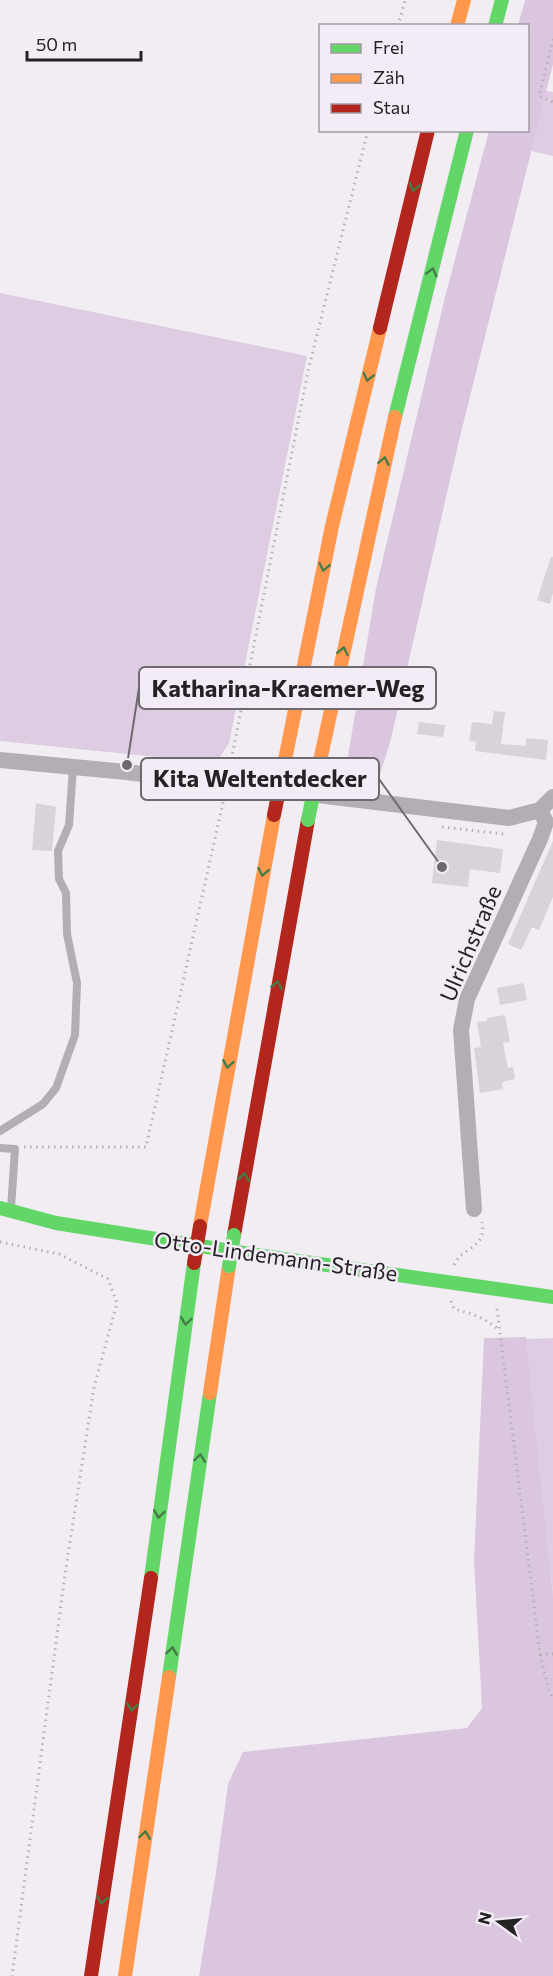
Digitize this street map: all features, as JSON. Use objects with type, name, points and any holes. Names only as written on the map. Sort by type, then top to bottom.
[{"type":"main road","points":[[458,24],[464,0]]},
{"type":"main road","points":[[496,24],[502,0]]},
{"type":"main road","points":[[91,1976],[141,1649],[194,1263],[274,815],[332,526],[428,132]]},
{"type":"main road","points":[[125,1976],[229,1266],[274,1000],[318,770],[386,451],[466,132]]},
{"type":"main road","name":"Otto-Lindemann-Straße","points":[[5,1210],[56,1223],[262,1256],[553,1296]]},
{"type":"street","points":[[0,760],[73,766],[509,818],[546,820],[553,797]]},
{"type":"street","name":"Ulrichstraße","points":[[474,1209],[461,1030],[463,1013],[467,999],[540,839],[546,820]]},
{"type":"lane","points":[[0,1131],[43,1104],[57,1088],[75,1035],[77,983],[67,934],[66,893],[59,879],[58,851],[69,825],[73,766]]},
{"type":"lane","points":[[0,1148],[15,1149],[5,1210]]},
{"type":"path","points":[[399,24],[405,0]]},
{"type":"path","points":[[553,39],[539,96],[553,102]]},
{"type":"path","points":[[15,1149],[27,1146],[146,1147],[226,784],[308,371],[368,132]]},
{"type":"path","points":[[474,1209],[482,1221],[481,1240],[458,1257],[449,1281],[451,1303],[454,1309],[486,1320],[498,1329],[540,1654],[549,1691],[553,1698]]},
{"type":"path","points":[[0,1242],[59,1254],[108,1280],[117,1303],[94,1387],[65,1574],[12,1976]]},
{"type":"path","points":[[540,1654],[553,1654]]},
{"type":"shaded area","points":[[525,0],[553,0],[553,64],[457,449],[391,739],[375,790],[343,786],[376,588],[445,297],[489,132],[529,132],[529,24],[518,24]]},
{"type":"shaded area","points":[[546,91],[553,92],[553,156],[531,151]]},
{"type":"shaded area","points":[[0,293],[307,356],[229,743],[216,763],[0,741]]},
{"type":"shaded area","points":[[526,1337],[553,1594],[553,1976],[199,1976],[228,1784],[243,1752],[467,1728],[482,1708],[474,1561],[484,1338]]},
{"type":"shaded area","points":[[553,1338],[553,1594],[526,1339]]},
{"type":"building","points":[[551,557],[553,557],[553,593],[550,604],[537,600]]},
{"type":"building","points":[[494,711],[505,712],[501,744],[526,746],[526,738],[548,740],[546,760],[475,751],[476,742],[469,741],[472,722],[492,724]]},
{"type":"building","points":[[419,722],[445,725],[443,737],[417,734]]},
{"type":"building","points":[[36,803],[56,807],[52,851],[32,850]]},
{"type":"building","points":[[437,840],[503,849],[500,873],[470,869],[468,887],[432,883]]},
{"type":"building","points":[[553,841],[553,897],[539,930],[532,927],[521,950],[508,944]]},
{"type":"building","points":[[524,983],[527,1000],[500,1005],[497,988]]},
{"type":"building","points":[[505,1015],[510,1042],[503,1043],[508,1068],[513,1067],[515,1079],[502,1082],[503,1089],[480,1093],[474,1048],[481,1047],[477,1022]]},
{"type":"traffic: fast","points":[[496,24],[502,0]]},
{"type":"traffic: fast","points":[[395,417],[466,132]]},
{"type":"traffic: fast","points":[[308,820],[318,770]]},
{"type":"traffic: fast","points":[[0,1208],[56,1223],[263,1256],[553,1297]]},
{"type":"traffic: fast","points":[[229,1266],[234,1235]]},
{"type":"traffic: fast","points":[[151,1578],[194,1263]]},
{"type":"traffic: fast","points":[[169,1677],[210,1393]]},
{"type":"traffic: slow","points":[[458,24],[464,0]]},
{"type":"traffic: slow","points":[[284,765],[332,526],[380,328]]},
{"type":"traffic: slow","points":[[318,770],[395,417]]},
{"type":"traffic: slow","points":[[200,1226],[274,815]]},
{"type":"traffic: slow","points":[[210,1393],[229,1266]]},
{"type":"traffic: slow","points":[[125,1976],[169,1677]]},
{"type":"traffic: jam","points":[[380,328],[428,132]]},
{"type":"traffic: jam","points":[[274,815],[284,765]]},
{"type":"traffic: jam","points":[[234,1235],[308,820]]},
{"type":"traffic: jam","points":[[194,1263],[200,1226]]},
{"type":"traffic: jam","points":[[91,1976],[151,1578]]},
{"type":"place","name":"Katharina-Kraemer-Weg","points":[[127,765]]},
{"type":"place","name":"Kita Weltentdecker","points":[[442,867]]}]
